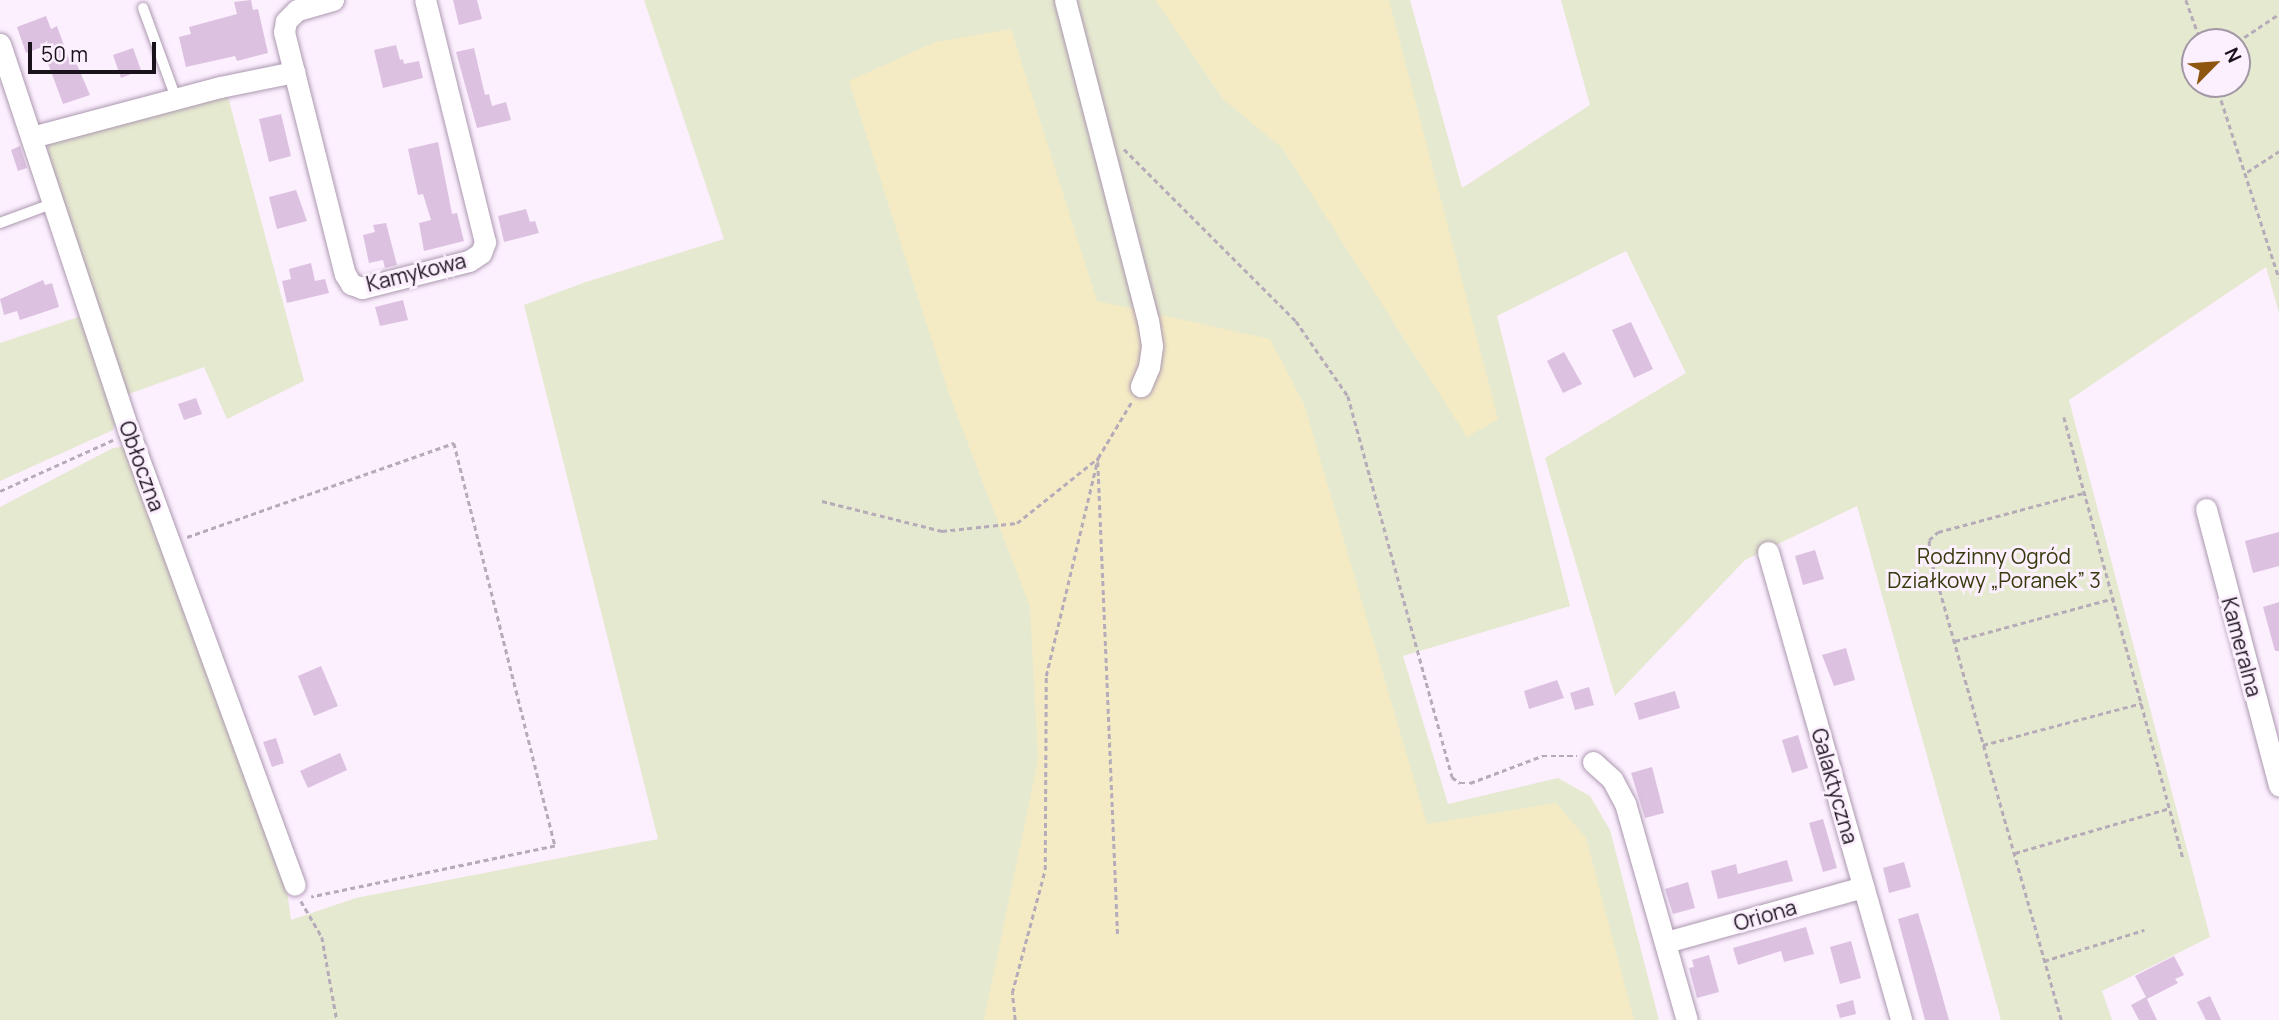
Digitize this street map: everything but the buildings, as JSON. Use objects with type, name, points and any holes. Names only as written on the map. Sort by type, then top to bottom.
[{"type":"street","name":"Kamykowa","points":[[333,0],[297,10],[286,22],[284,32],[345,274],[351,284],[362,288],[469,261],[481,253],[485,242],[425,0]]},
{"type":"street","points":[[1065,0],[1152,346],[1149,367],[1141,386]]},
{"type":"street","name":"Obłoczna","points":[[0,44],[129,432],[298,892]]},
{"type":"street","points":[[32,137],[176,99],[294,72]]},
{"type":"street","name":"Kameralna","points":[[2206,509],[2279,786]]},
{"type":"street","name":"Galaktyczna","points":[[1768,552],[1901,1020]]},
{"type":"street","points":[[1587,759],[1612,779],[1625,803],[1687,1020]]},
{"type":"street","name":"Oriona","points":[[1666,942],[1863,887]]},
{"type":"lane","points":[[143,8],[176,99]]},
{"type":"lane","points":[[0,223],[54,203]]},
{"type":"path","points":[[2186,0],[2197,28]]},
{"type":"path","points":[[2251,33],[2279,14]]},
{"type":"path","points":[[2221,98],[2279,278]]},
{"type":"path","points":[[1097,122],[1296,321],[1348,396],[1452,777],[1460,782],[1470,783],[1542,756],[1587,759]]},
{"type":"path","points":[[2247,172],[2279,151]]},
{"type":"path","points":[[1015,1020],[1012,993],[1045,870],[1046,676],[1098,458],[1141,386]]},
{"type":"path","points":[[2064,417],[2183,858]]},
{"type":"path","points":[[0,491],[129,432]]},
{"type":"path","points":[[171,543],[454,443],[555,846],[298,892],[322,937],[337,1020]]},
{"type":"path","points":[[822,501],[942,531],[1017,523],[1098,458]]},
{"type":"path","points":[[1098,458],[1118,934]]},
{"type":"path","points":[[2061,1020],[1928,554],[1929,540],[1938,532],[2084,493]]},
{"type":"path","points":[[1954,641],[2114,598]]},
{"type":"path","points":[[1983,745],[2142,703]]},
{"type":"path","points":[[2013,853],[2170,808]]},
{"type":"path","points":[[2044,961],[2144,930]]},
{"type":"green space","name":"Rodzinny Ogród Działkowy „Poranek” 3","points":[[644,0],[1410,0],[1462,188],[1590,105],[1561,0],[2279,0],[2279,313],[2266,267],[2069,400],[2210,937],[2102,991],[2112,1020],[2001,1020],[1857,506],[1745,560],[1615,696],[1545,458],[1686,373],[1626,251],[1497,316],[1570,606],[1403,656],[1448,804],[1558,778],[1590,796],[1610,830],[1659,1020],[0,1020],[0,507],[113,448],[126,446],[286,884],[291,920],[356,898],[658,839],[524,305],[586,282],[724,239]]},
{"type":"green space","points":[[227,93],[304,381],[227,419],[204,367],[126,395],[48,154],[48,143]]},
{"type":"green space","points":[[84,315],[115,423],[113,430],[0,481],[0,343]]},
{"type":"sand","points":[[1155,0],[1389,0],[1498,419],[1467,437],[1282,148],[1224,100]]},
{"type":"sand","points":[[1011,29],[1097,301],[1270,339],[1304,404],[1427,824],[1556,803],[1586,838],[1634,1020],[984,1020],[1038,760],[1030,607],[948,391],[849,81],[935,42]]}]
